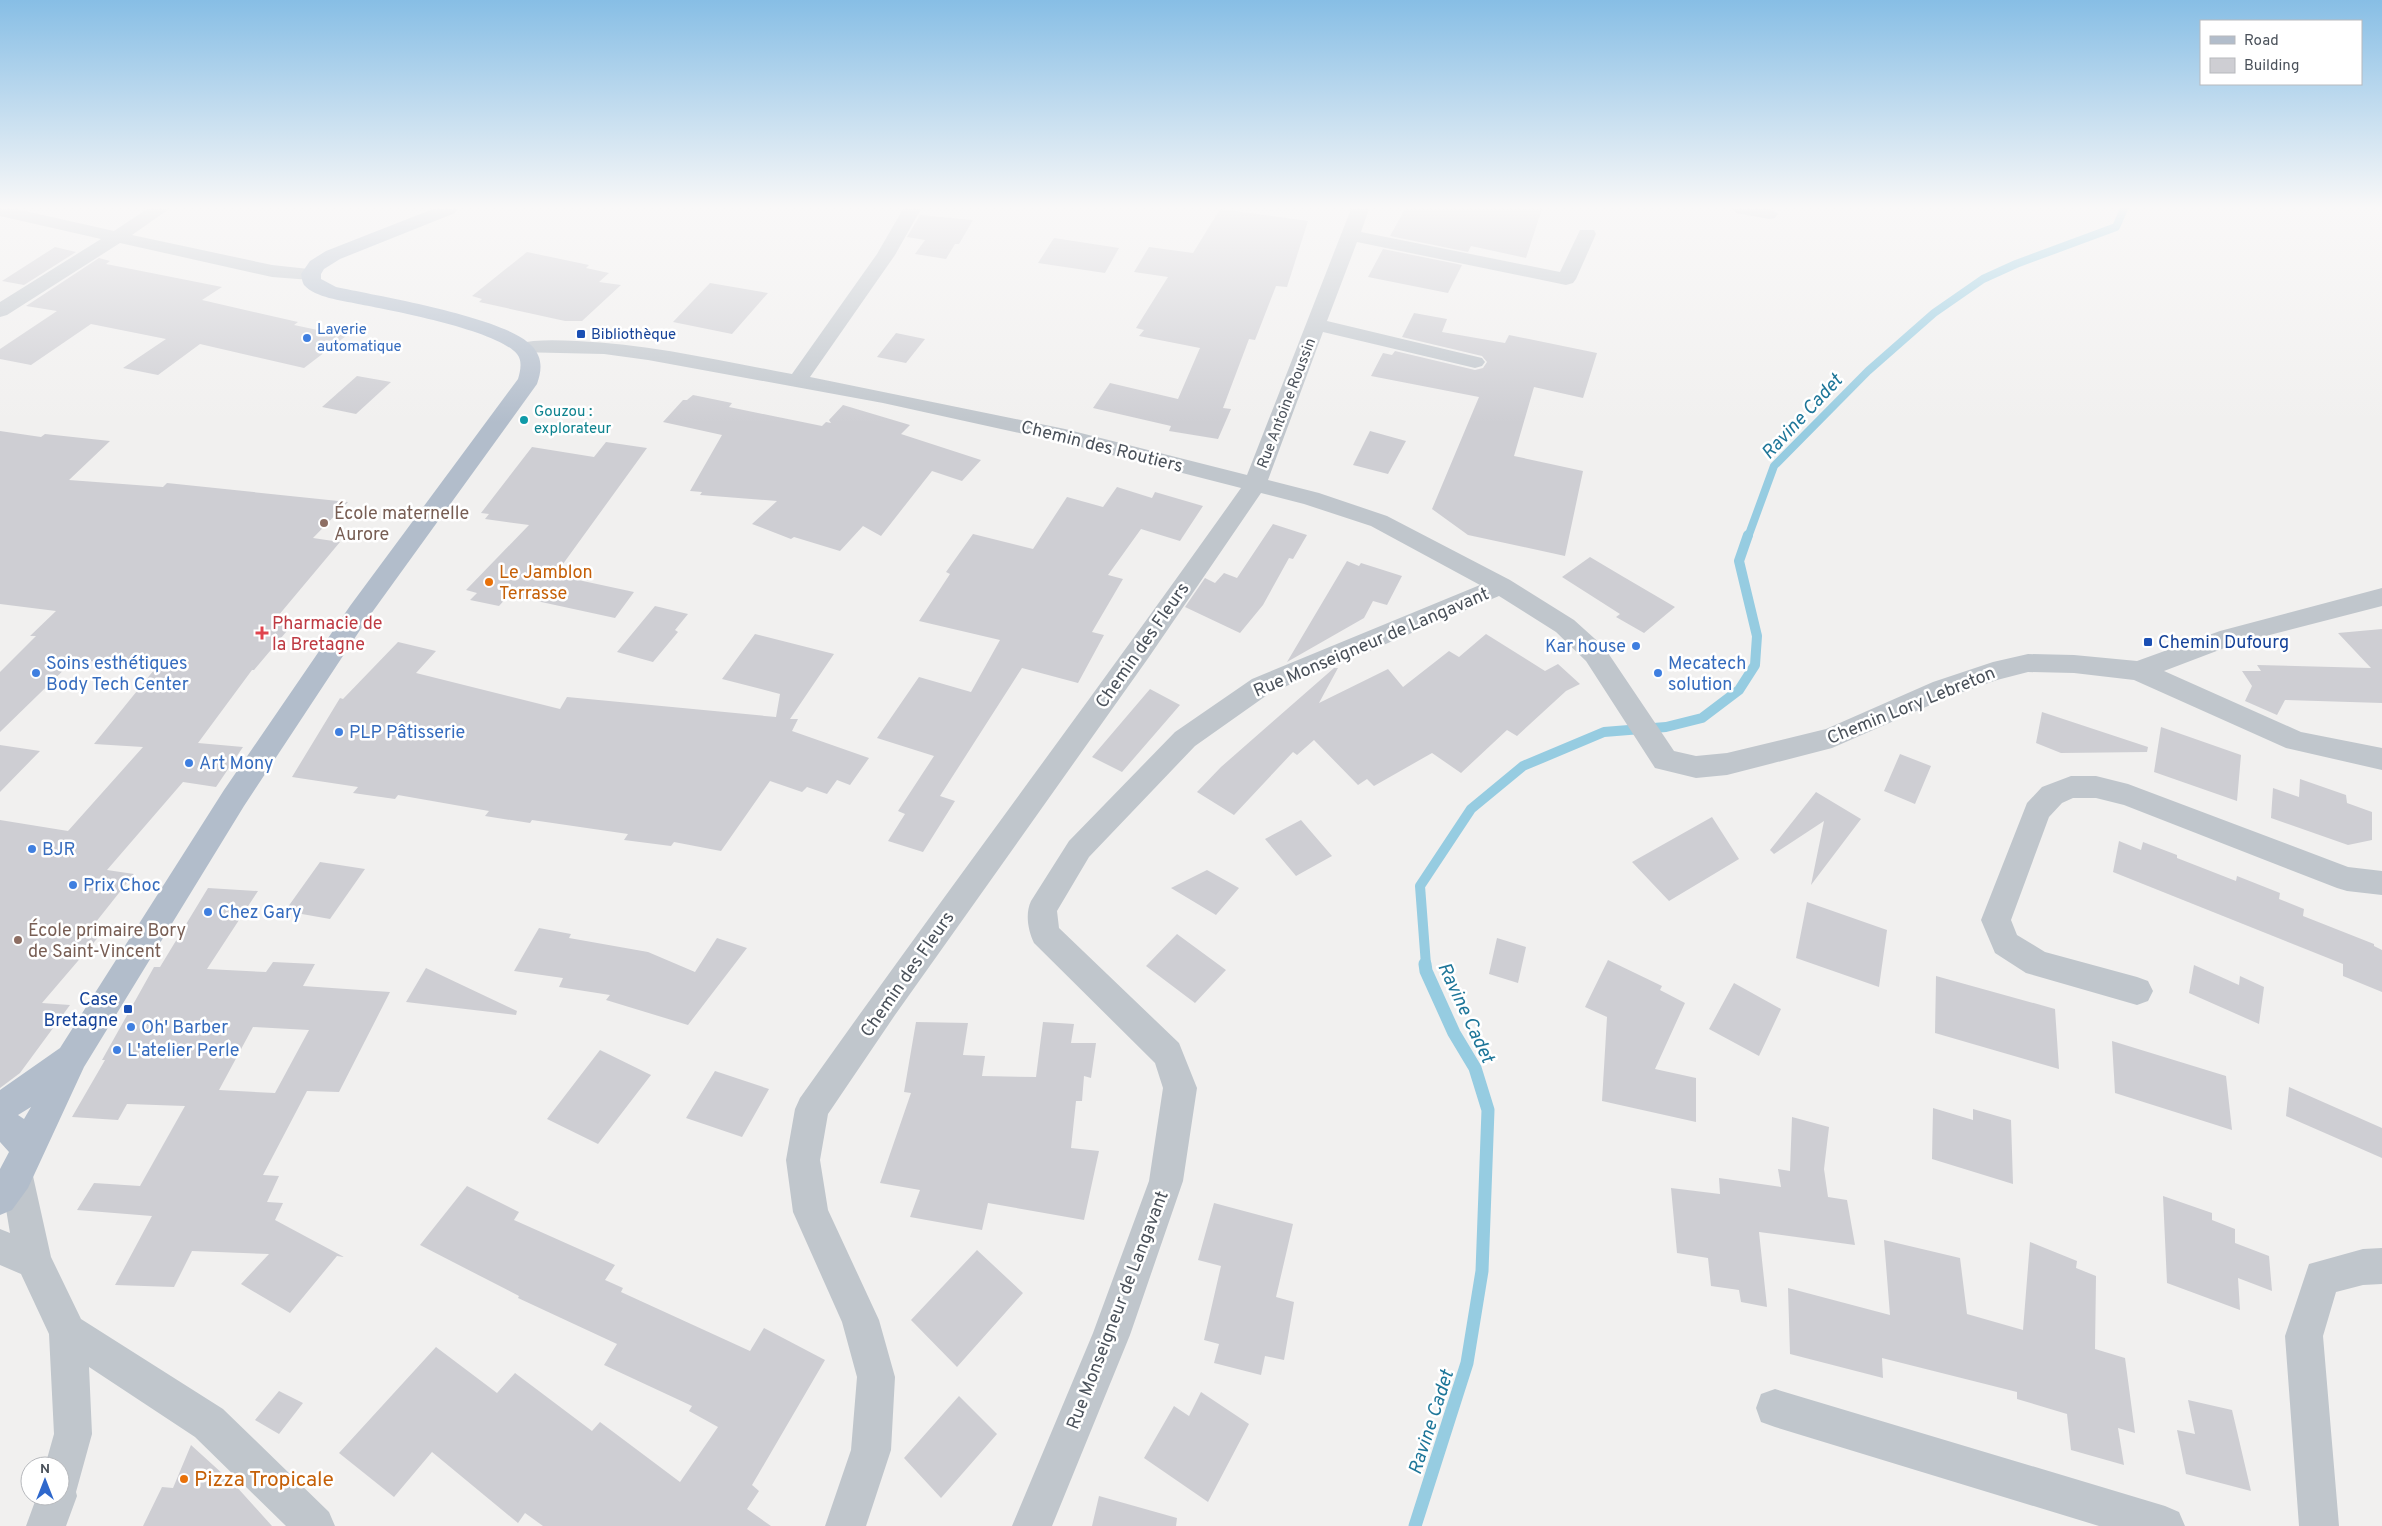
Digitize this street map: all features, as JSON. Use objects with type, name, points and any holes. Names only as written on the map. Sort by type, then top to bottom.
[{"type":"main road","points":[[14,1175],[73,1056],[234,798],[349,626],[526,384],[531,372],[532,361],[523,348],[510,339],[468,324],[330,292],[312,280]]},
{"type":"main road","points":[[0,1110],[73,1056]]},
{"type":"main road","points":[[0,1124],[10,1127],[19,1135],[14,1175]]},
{"type":"street","points":[[0,311],[49,280]]},
{"type":"street","points":[[798,380],[868,280]]},
{"type":"street","name":"Rue Antoine Roussin","points":[[1256,484],[1333,280]]},
{"type":"street","points":[[1316,324],[1475,362]]},
{"type":"street","name":"Chemin des Routiers","points":[[523,348],[558,346],[604,348],[798,380],[1065,436],[1311,498],[1379,521],[1501,586],[1565,626],[1595,654],[1665,760]]},
{"type":"street","name":"Chemin des Fleurs","points":[[845,1526],[850,1517],[871,1450],[876,1377],[860,1320],[811,1212],[803,1160],[812,1110],[884,1005],[1140,650],[1256,484]]},
{"type":"street","name":"Rue Monseigneur de Langavant","points":[[1032,1526],[1111,1335],[1166,1181],[1180,1088],[1168,1054],[1045,934],[1042,910],[1079,848],[1185,739],[1261,686],[1501,586]]},
{"type":"street","points":[[2138,671],[2229,637],[2382,597]]},
{"type":"street","name":"Chemin Lory Lebreton","points":[[1665,760],[1696,767],[1756,758],[1832,738],[1942,689],[1993,671],[2028,663],[2074,664],[2138,671],[2296,740],[2382,759]]},
{"type":"street","points":[[2137,991],[2037,963],[2006,944],[1996,920],[2037,811],[2052,795],[2071,786],[2096,786],[2128,794],[2347,879],[2382,883]]},
{"type":"street","points":[[14,1175],[34,1261],[68,1332],[72,1434],[66,1456]]},
{"type":"street","points":[[0,1247],[34,1261]]},
{"type":"street","points":[[2319,1526],[2304,1336],[2322,1277],[2363,1267],[2382,1266]]},
{"type":"street","points":[[68,1332],[208,1423],[315,1526]]},
{"type":"street","points":[[1775,1408],[2165,1526]]},
{"type":"street","points":[[46,1526],[53,1506]]},
{"type":"building","points":[[3,280],[32,280],[24,285]]},
{"type":"building","points":[[65,280],[188,280],[222,287],[202,300],[298,322],[294,325],[346,336],[304,368],[200,344],[158,375],[123,368],[166,339],[91,324],[31,365],[0,359],[0,349],[57,311],[26,306]]},
{"type":"building","points":[[492,280],[601,280],[599,282],[621,285],[582,321],[565,321],[479,302],[482,299],[472,296]]},
{"type":"building","points":[[1166,280],[1289,280],[1287,287],[1276,286],[1255,340],[1249,339],[1223,408],[1231,409],[1218,439],[1169,431],[1171,426],[1093,408],[1110,383],[1178,399],[1200,348],[1139,336],[1144,330],[1136,328]]},
{"type":"building","points":[[1384,280],[1454,280],[1448,293]]},
{"type":"building","points":[[710,283],[768,293],[732,334],[673,322]]},
{"type":"building","points":[[1414,313],[1447,319],[1442,332],[1505,343],[1509,335],[1597,353],[1583,398],[1534,387],[1514,456],[1583,471],[1565,556],[1468,535],[1432,509],[1479,397],[1371,376],[1383,353],[1392,355],[1395,351],[1475,370],[1483,368],[1487,362],[1482,356],[1402,337]]},
{"type":"building","points":[[896,333],[925,339],[906,363],[877,357]]},
{"type":"building","points":[[357,376],[391,382],[356,414],[322,407]]},
{"type":"building","points":[[693,395],[732,403],[729,407],[822,426],[826,422],[831,423],[829,420],[843,405],[910,425],[901,434],[981,460],[962,481],[932,471],[881,536],[863,526],[840,551],[794,537],[791,539],[752,524],[777,501],[700,495],[702,492],[690,491],[722,435],[663,422],[683,400],[687,400]]},
{"type":"building","points":[[0,431],[41,437],[45,434],[110,441],[69,480],[163,487],[167,483],[348,502],[313,538],[340,542],[278,616],[297,619],[252,670],[198,743],[243,747],[216,787],[183,782],[107,870],[134,874],[88,932],[101,934],[42,1003],[70,1005],[20,1073],[0,1088],[0,820],[68,831],[143,747],[94,744],[154,670],[75,659],[0,732],[0,672],[36,636],[30,636],[56,611],[0,604]]},
{"type":"building","points":[[1370,431],[1406,441],[1388,474],[1353,465]]},
{"type":"building","points":[[606,442],[647,448],[555,575],[634,592],[615,618],[509,595],[499,606],[470,600],[477,593],[466,590],[529,525],[485,519],[489,514],[481,513],[532,447],[594,457]]},
{"type":"building","points":[[1117,487],[1152,498],[1155,492],[1203,506],[1180,541],[1141,529],[1108,575],[1123,579],[1092,632],[1104,635],[1078,683],[1022,668],[940,796],[955,801],[923,852],[888,841],[905,814],[898,811],[934,756],[877,738],[919,677],[971,692],[1000,640],[919,621],[950,574],[946,572],[973,534],[1033,549],[1067,497],[1103,507]]},
{"type":"building","points":[[1273,524],[1307,535],[1293,559],[1289,558],[1263,605],[1240,633],[1185,607],[1205,578],[1215,583],[1224,573],[1237,578]]},
{"type":"building","points":[[1590,557],[1675,607],[1644,633],[1616,617],[1620,614],[1562,577]]},
{"type":"building","points":[[1347,561],[1359,566],[1361,563],[1402,576],[1387,605],[1373,601],[1364,618],[1287,662]]},
{"type":"building","points":[[655,606],[688,614],[675,630],[678,632],[653,662],[617,652]]},
{"type":"building","points":[[2382,629],[2382,703],[2285,700],[2277,715],[2245,701],[2252,686],[2242,671],[2261,671],[2257,665],[2371,668],[2338,633]]},
{"type":"building","points":[[755,634],[834,654],[790,719],[798,719],[792,731],[869,758],[850,785],[837,780],[827,794],[807,787],[802,792],[770,781],[721,851],[674,842],[671,846],[624,840],[628,834],[532,820],[530,823],[485,816],[489,811],[398,795],[395,799],[353,793],[358,787],[292,777],[340,698],[343,699],[398,642],[436,651],[416,673],[560,709],[567,697],[776,717],[780,694],[722,679]]},
{"type":"building","points":[[1486,634],[1545,671],[1558,664],[1580,684],[1566,691],[1517,736],[1507,730],[1461,773],[1432,753],[1374,786],[1367,779],[1358,785],[1314,740],[1297,755],[1293,752],[1234,815],[1197,792],[1221,767],[1334,668],[1338,668],[1319,703],[1388,669],[1403,687],[1449,651],[1459,657]]},
{"type":"building","points":[[1150,689],[1180,705],[1122,772],[1092,757]]},
{"type":"building","points":[[2042,712],[2148,747],[2147,752],[2061,753],[2036,743]]},
{"type":"building","points":[[2161,727],[2241,755],[2237,801],[2154,772]]},
{"type":"building","points":[[0,745],[40,751],[0,792]]},
{"type":"building","points":[[1900,754],[1931,766],[1915,804],[1884,791]]},
{"type":"building","points":[[2300,779],[2346,795],[2347,803],[2372,812],[2372,840],[2348,845],[2271,818],[2273,788],[2299,797]]},
{"type":"building","points":[[1816,792],[1861,819],[1811,885],[1824,821],[1774,854],[1770,850]]},
{"type":"building","points":[[1712,817],[1739,859],[1669,901],[1632,862]]},
{"type":"building","points":[[1301,820],[1332,856],[1296,876],[1265,839]]},
{"type":"building","points":[[2119,841],[2141,850],[2143,842],[2177,855],[2177,858],[2236,881],[2237,876],[2280,893],[2279,899],[2304,909],[2303,916],[2374,944],[2374,946],[2382,950],[2382,992],[2343,976],[2343,964],[2113,872]]},
{"type":"building","points":[[320,862],[365,869],[330,919],[285,911]]},
{"type":"building","points":[[1207,870],[1239,888],[1216,915],[1171,888]]},
{"type":"building","points":[[208,888],[258,891],[207,969],[266,972],[273,962],[315,964],[303,986],[390,992],[339,1092],[307,1091],[263,1175],[279,1176],[267,1202],[283,1203],[275,1220],[344,1257],[337,1256],[290,1313],[241,1284],[269,1254],[192,1251],[174,1287],[115,1285],[152,1216],[77,1210],[94,1183],[140,1186],[185,1106],[127,1104],[118,1120],[72,1117],[105,1060],[102,1060],[154,967],[160,967]],"holes":[[[253,1027],[309,1030],[275,1093],[219,1090]]]},
{"type":"building","points":[[1807,902],[1887,930],[1879,987],[1796,958]]},
{"type":"building","points":[[539,928],[571,934],[569,938],[648,952],[695,972],[717,938],[747,948],[688,1025],[606,1000],[610,995],[559,987],[563,978],[514,971]]},
{"type":"building","points":[[1177,934],[1226,970],[1195,1003],[1146,966]]},
{"type":"building","points":[[1497,938],[1526,947],[1518,983],[1489,974]]},
{"type":"building","points":[[1608,960],[1662,986],[1660,990],[1685,1003],[1655,1069],[1696,1078],[1696,1122],[1602,1101],[1607,1017],[1585,1007]]},
{"type":"building","points":[[2194,965],[2239,985],[2240,976],[2264,987],[2259,1024],[2189,993]]},
{"type":"building","points":[[426,968],[517,1011],[516,1015],[406,1002]]},
{"type":"building","points":[[1936,976],[2055,1009],[2059,1069],[1935,1033]]},
{"type":"building","points":[[1734,983],[1781,1009],[1759,1056],[1709,1029]]},
{"type":"building","points":[[916,1022],[968,1023],[963,1055],[985,1056],[982,1076],[1036,1077],[1043,1022],[1074,1024],[1071,1043],[1096,1043],[1091,1078],[1084,1076],[1082,1101],[1076,1101],[1071,1148],[1099,1151],[1084,1220],[988,1203],[982,1230],[910,1217],[920,1190],[880,1183],[911,1093],[904,1092]]},
{"type":"building","points":[[2112,1041],[2226,1076],[2232,1130],[2115,1093]]},
{"type":"building","points":[[600,1050],[651,1075],[598,1144],[547,1119]]},
{"type":"building","points":[[715,1071],[769,1089],[742,1137],[686,1118]]},
{"type":"building","points":[[2289,1087],[2382,1128],[2382,1158],[2286,1116]]},
{"type":"building","points":[[1933,1108],[1973,1120],[1973,1109],[2011,1120],[2013,1184],[1932,1159]]},
{"type":"building","points":[[1792,1117],[1829,1127],[1824,1169],[1828,1197],[1847,1200],[1855,1245],[1759,1232],[1767,1307],[1741,1302],[1739,1290],[1711,1286],[1708,1258],[1677,1253],[1671,1188],[1720,1194],[1719,1178],[1781,1187],[1778,1169],[1790,1171]]},
{"type":"building","points":[[467,1186],[519,1212],[514,1220],[615,1265],[605,1280],[623,1288],[621,1292],[750,1351],[764,1328],[825,1360],[752,1485],[759,1491],[747,1509],[771,1526],[543,1526],[525,1513],[518,1523],[432,1452],[394,1497],[339,1453],[436,1347],[497,1393],[515,1373],[592,1431],[600,1422],[680,1482],[718,1427],[689,1411],[692,1406],[604,1365],[617,1344],[518,1298],[519,1296],[420,1245]]},
{"type":"building","points":[[2163,1196],[2212,1213],[2212,1220],[2235,1229],[2235,1243],[2269,1256],[2272,1291],[2238,1278],[2240,1310],[2167,1283]]},
{"type":"building","points":[[1214,1203],[1293,1224],[1276,1297],[1294,1302],[1284,1360],[1265,1356],[1261,1375],[1214,1363],[1219,1344],[1204,1340],[1221,1266],[1198,1260]]},
{"type":"building","points":[[1884,1240],[1960,1258],[1967,1314],[2023,1330],[2030,1242],[2077,1261],[2076,1268],[2096,1276],[2095,1349],[2125,1358],[2135,1433],[2118,1428],[2124,1465],[2071,1450],[2067,1414],[2017,1399],[2017,1392],[1882,1358],[1883,1378],[1790,1354],[1788,1288],[1890,1315]]},
{"type":"building","points":[[977,1250],[1023,1293],[957,1367],[911,1320]]},
{"type":"building","points":[[279,1391],[303,1403],[279,1434],[255,1420]]},
{"type":"building","points":[[1201,1392],[1249,1424],[1208,1502],[1144,1458],[1174,1406],[1189,1416]]},
{"type":"building","points":[[959,1396],[997,1434],[941,1498],[904,1458]]},
{"type":"building","points":[[2188,1400],[2232,1410],[2251,1491],[2186,1474],[2177,1430],[2195,1434]]},
{"type":"building","points":[[191,1445],[235,1485],[272,1526],[143,1526],[162,1487],[173,1488]]},
{"type":"building","points":[[1099,1496],[1177,1518],[1176,1526],[1092,1526]]},
{"type":"waterway","name":"Ravine Cadet","points":[[1748,537],[1774,466],[1868,371],[1934,313],[1981,280]]},
{"type":"waterway","name":"Ravine Cadet","points":[[1426,965],[1420,886],[1471,809],[1523,766],[1604,732],[1666,727],[1702,718],[1739,690],[1755,665],[1757,636],[1739,561],[1748,535]]},
{"type":"waterway","name":"Ravine Cadet","points":[[1415,1526],[1467,1363],[1482,1271],[1488,1110],[1475,1068],[1454,1033],[1426,971],[1425,964]]},
{"type":"place","name":"Bibliothèque","points":[[581,334]]},
{"type":"place","name":"Laverie automatique","points":[[307,338]]},
{"type":"place","name":"Gouzou : explorateur","points":[[524,420]]},
{"type":"place","name":"École maternelle Aurore","points":[[324,523]]},
{"type":"place","name":"Le Jamblon Terrasse","points":[[489,582]]},
{"type":"place","name":"Pharmacie de la Bretagne","points":[[262,633]]},
{"type":"place","name":"Chemin Dufourg","points":[[2148,642]]},
{"type":"place","name":"Kar house","points":[[1636,646]]},
{"type":"place","name":"Soins esthétiques Body Tech Center","points":[[36,673]]},
{"type":"place","name":"Mecatech solution","points":[[1658,673]]},
{"type":"place","name":"PLP Pâtisserie","points":[[339,732]]},
{"type":"place","name":"Art Mony","points":[[189,763]]},
{"type":"place","name":"BJR","points":[[32,849]]},
{"type":"place","name":"Prix Choc","points":[[73,885]]},
{"type":"place","name":"Chez Gary","points":[[208,912]]},
{"type":"place","name":"École primaire Bory de Saint-Vincent","points":[[18,940]]},
{"type":"place","name":"Case Bretagne","points":[[128,1009]]},
{"type":"place","name":"Oh' Barber","points":[[131,1027]]},
{"type":"place","name":"L'atelier Perle","points":[[117,1050]]},
{"type":"place","name":"Pizza Tropicale","points":[[184,1479]]}]
